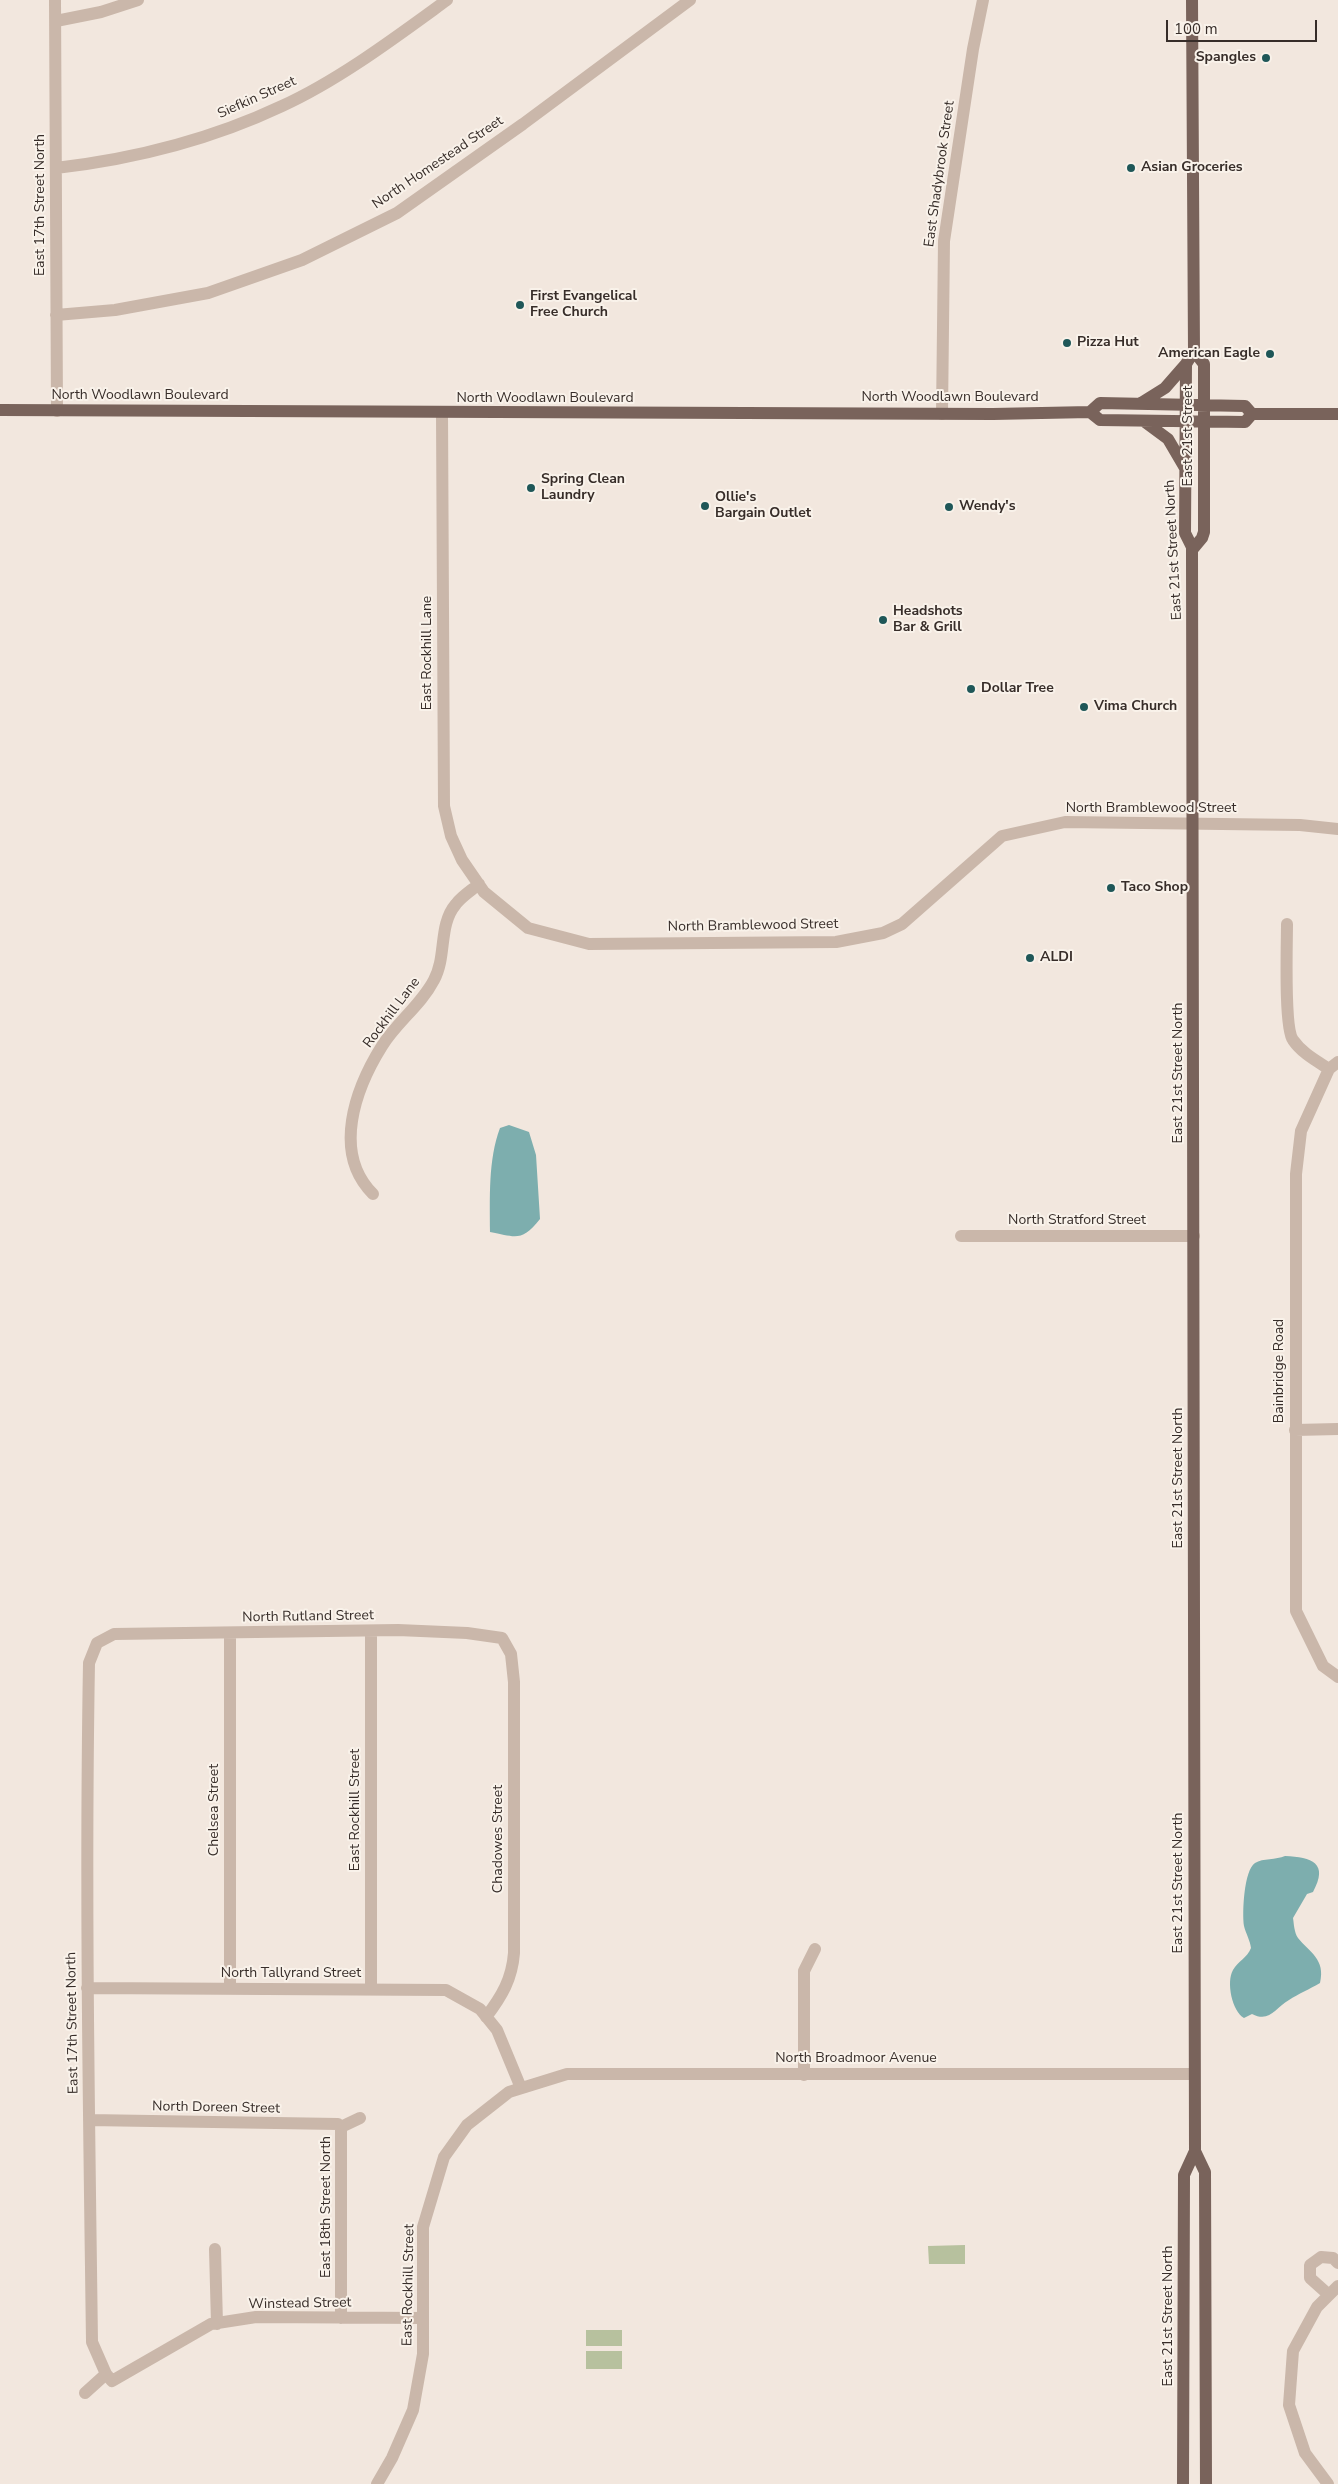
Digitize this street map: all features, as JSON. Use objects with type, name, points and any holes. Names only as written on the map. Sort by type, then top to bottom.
[{"type":"main road","points":[[1140,404],[1165,388],[1186,364],[1194,351],[1192,0]]},
{"type":"main road","name":"East 21st Street","points":[[1192,550],[1202,538],[1204,532],[1204,364],[1194,351]]},
{"type":"main road","name":"East 21st Street North","points":[[1186,364],[1185,533],[1192,550],[1194,2074],[1195,2151],[1205,2172],[1206,2484]]},
{"type":"main road","name":"North Woodlawn Boulevard","points":[[1090,412],[1100,403],[1245,406],[1252,414],[1338,414]]},
{"type":"main road","name":"North Woodlawn Boulevard","points":[[0,410],[942,414],[1090,412],[1100,420],[1145,422],[1245,422],[1252,414]]},
{"type":"main road","points":[[1145,422],[1168,439],[1186,469]]},
{"type":"main road","name":"East 21st Street North","points":[[1183,2484],[1184,2175],[1195,2151]]},
{"type":"street","name":"East 17th Street North","points":[[54,0],[56,22],[57,411]]},
{"type":"street","points":[[56,22],[101,12],[138,0]]},
{"type":"street","name":"Siefkin Street","points":[[56,168],[99,163],[198,140],[282,106],[371,55],[447,0]]},
{"type":"street","name":"North Homestead Street","points":[[56,315],[115,310],[208,293],[302,260],[397,213],[523,124],[690,0]]},
{"type":"street","name":"East Shadybrook Street","points":[[942,414],[944,241],[983,0]]},
{"type":"street","name":"East Rockhill Lane","points":[[442,413],[444,806],[451,836],[462,860],[479,884]]},
{"type":"street","name":"North Bramblewood Street","points":[[479,884],[484,892],[528,928],[589,944],[836,942],[883,933],[902,924],[1002,836],[1065,822],[1300,825],[1338,829]]},
{"type":"street","name":"Rockhill Lane","points":[[373,1194],[356,1172],[350,1154],[350,1140],[356,1102],[382,1046],[434,982],[441,964],[445,926],[450,914],[456,904],[479,884]]},
{"type":"street","points":[[1287,924],[1286,981],[1291,1038],[1305,1054],[1333,1065]]},
{"type":"street","name":"Bainbridge Road","points":[[1333,1065],[1301,1131],[1296,1174],[1296,1611],[1323,1666],[1338,1677]]},
{"type":"street","name":"North Stratford Street","points":[[961,1236],[1194,1236]]},
{"type":"street","points":[[1295,1430],[1338,1429]]},
{"type":"street","name":"North Rutland Street","points":[[97,1643],[114,1634],[371,1631],[467,1633],[502,1638],[511,1654]]},
{"type":"street","name":"East Rockhill Street","points":[[371,1631],[371,1989]]},
{"type":"street","name":"Chelsea Street","points":[[230,1633],[230,1988]]},
{"type":"street","name":"East 17th Street North","points":[[97,1643],[89,1663],[86,1809],[87,1988],[92,2342],[106,2374]]},
{"type":"street","name":"Chadowes Street","points":[[486,2017],[502,1995],[513,1971],[514,1682],[511,1654]]},
{"type":"street","points":[[804,2075],[804,1971],[815,1949]]},
{"type":"street","name":"North Tallyrand Street","points":[[87,1988],[446,1990],[480,2009],[497,2030],[521,2088]]},
{"type":"street","name":"North Broadmoor Avenue","points":[[521,2088],[567,2074],[1194,2074]]},
{"type":"street","name":"East Rockhill Street","points":[[377,2484],[392,2458],[413,2410],[423,2354],[423,2227],[444,2157],[467,2125],[509,2092],[521,2088]]},
{"type":"street","points":[[341,2127],[360,2118]]},
{"type":"street","name":"North Doreen Street","points":[[89,2120],[338,2124],[341,2127]]},
{"type":"street","name":"East 18th Street North","points":[[341,2127],[341,2318]]},
{"type":"street","points":[[215,2249],[217,2324]]},
{"type":"street","points":[[1328,2484],[1305,2453],[1289,2405],[1293,2351],[1317,2307],[1333,2291],[1310,2278],[1310,2265],[1321,2257],[1333,2258],[1338,2263]]},
{"type":"street","name":"Winstead Street","points":[[106,2374],[112,2381],[211,2324],[256,2318],[423,2318]]},
{"type":"street","points":[[85,2392],[106,2374]]},
{"type":"green space","points":[[965,2245],[965,2264],[929,2264],[928,2246]]},
{"type":"green space","points":[[586,2330],[622,2330],[622,2346],[586,2346]]},
{"type":"green space","points":[[586,2351],[622,2351],[622,2369],[586,2369]]},
{"type":"water","points":[[509,1125],[529,1132],[536,1155],[540,1219],[523,1235],[518,1236],[490,1232],[490,1179],[493,1153],[500,1128]]},
{"type":"water","points":[[1285,1856],[1310,1860],[1318,1868],[1319,1874],[1313,1892],[1307,1894],[1293,1918],[1298,1938],[1319,1962],[1321,1968],[1320,1983],[1284,2003],[1268,2016],[1263,2017],[1252,2014],[1244,2018],[1233,2003],[1230,1982],[1233,1970],[1251,1948],[1243,1920],[1248,1874],[1255,1863]]},
{"type":"place","name":"Spangles","points":[[1266,58]]},
{"type":"place","name":"Asian Groceries","points":[[1131,168]]},
{"type":"place","name":"First Evangelical Free Church","points":[[520,305]]},
{"type":"place","name":"Pizza Hut","points":[[1067,343]]},
{"type":"place","name":"American Eagle","points":[[1270,354]]},
{"type":"place","name":"Spring Clean Laundry","points":[[531,488]]},
{"type":"place","name":"Ollie's Bargain Outlet","points":[[705,506]]},
{"type":"place","name":"Wendy's","points":[[949,507]]},
{"type":"place","name":"Headshots Bar & Grill","points":[[883,620]]},
{"type":"place","name":"Dollar Tree","points":[[971,689]]},
{"type":"place","name":"Vima Church","points":[[1084,707]]},
{"type":"place","name":"Taco Shop","points":[[1111,888]]},
{"type":"place","name":"ALDI","points":[[1030,958]]}]
